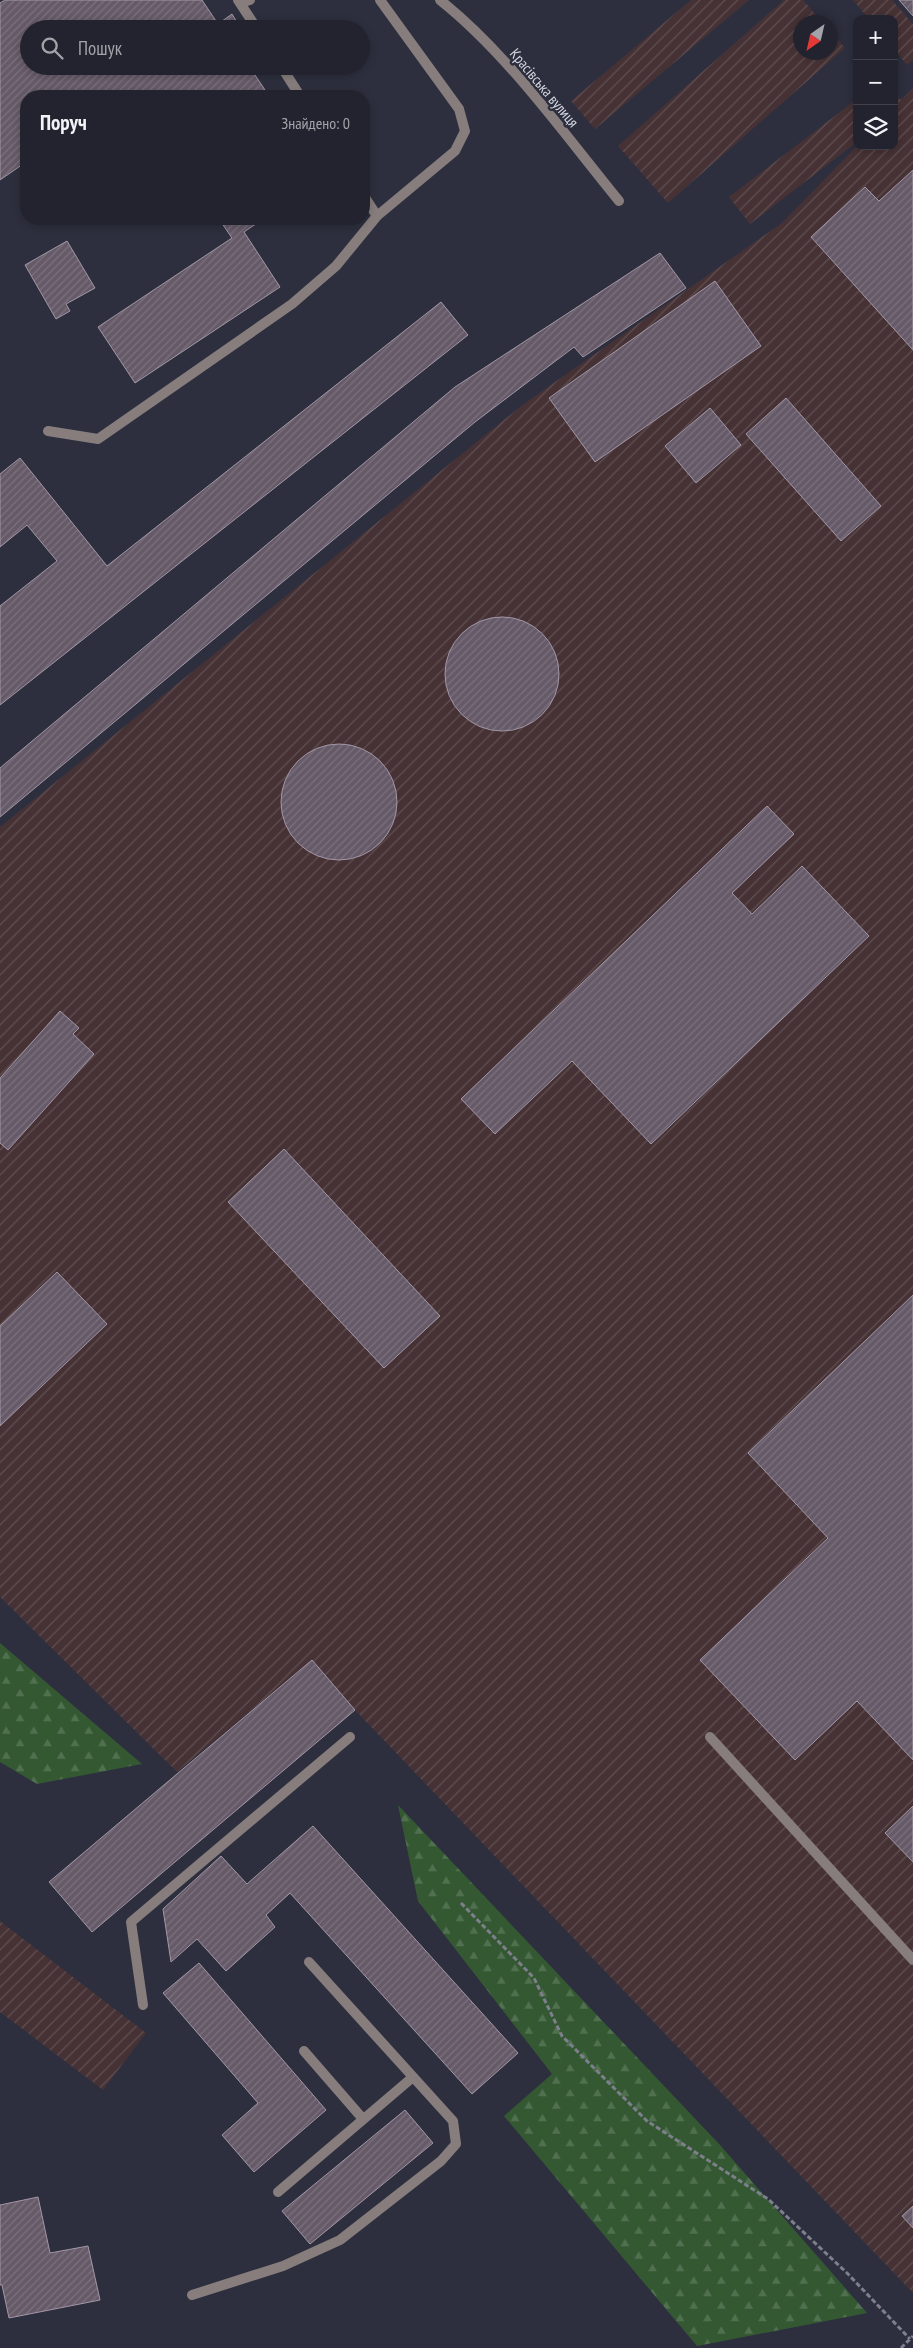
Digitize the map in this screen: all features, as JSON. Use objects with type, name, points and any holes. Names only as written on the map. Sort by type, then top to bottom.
[{"type":"lane","points":[[370,224],[376,216],[455,151],[465,131],[459,109],[380,0]]},
{"type":"lane","name":"Красівська вулиця","points":[[440,0],[466,20],[536,99],[619,201]]},
{"type":"lane","points":[[243,1],[252,20]]},
{"type":"lane","points":[[287,75],[296,90]]},
{"type":"lane","points":[[370,206],[376,216]]},
{"type":"lane","points":[[48,431],[98,439],[292,304],[336,266],[369,225]]},
{"type":"lane","points":[[143,2005],[131,1922],[350,1737]]},
{"type":"lane","points":[[710,1737],[913,1960]]},
{"type":"lane","points":[[192,2295],[283,2266],[340,2240],[441,2161],[456,2144],[453,2121],[309,1962]]},
{"type":"lane","points":[[304,2050],[363,2119]]},
{"type":"lane","points":[[278,2192],[413,2077]]},
{"type":"path","points":[[461,1903],[534,1978],[562,2036],[648,2121],[768,2199],[912,2337],[901,2348]]},
{"type":"shaded area","points":[[691,0],[749,0],[595,129],[571,101]]},
{"type":"shaded area","points":[[784,0],[803,0],[816,15],[793,15],[793,60],[831,60],[668,203],[618,146]]},
{"type":"shaded area","points":[[853,0],[892,0],[913,24],[913,60],[907,65],[898,54],[898,15],[866,15]]},
{"type":"shaded area","points":[[838,40],[845,48],[838,54]]},
{"type":"shaded area","points":[[913,88],[913,2293],[355,1710],[312,1660],[177,1772],[0,1597],[0,827],[525,403],[782,223],[853,150],[898,150],[898,96],[901,100]]},
{"type":"shaded area","points":[[853,102],[853,145],[750,224],[729,197]]},
{"type":"shaded area","points":[[0,1921],[146,2033],[103,2090],[0,2012]]},
{"type":"green space","points":[[0,1643],[142,1764],[37,1784],[0,1762]]},
{"type":"green space","points":[[398,1805],[720,2145],[867,2313],[697,2346],[504,2116],[552,2074],[418,1901]]},
{"type":"building","points":[[5,0],[202,0],[215,20],[20,20],[20,75],[255,75],[265,90],[20,90],[20,166],[0,180],[0,3]]},
{"type":"building","points":[[899,0],[913,0],[913,16]]},
{"type":"building","points":[[232,14],[236,20],[224,20]]},
{"type":"building","points":[[913,170],[913,350],[811,237],[865,187],[879,201]]},
{"type":"building","points":[[223,225],[254,225],[244,232],[280,287],[135,383],[98,327],[232,238]]},
{"type":"building","points":[[67,241],[95,288],[66,304],[70,311],[56,319],[25,265]]},
{"type":"building","points":[[660,253],[686,288],[583,357],[574,347],[475,422],[0,817],[0,768],[455,387]]},
{"type":"building","points":[[715,281],[761,346],[595,462],[549,398]]},
{"type":"building","points":[[441,302],[468,335],[0,705],[0,606],[57,561],[27,525],[0,547],[0,474],[20,458],[107,566]]},
{"type":"building","points":[[786,398],[881,506],[841,541],[746,434]]},
{"type":"building","points":[[710,408],[741,445],[696,483],[665,446]]},
{"type":"building","points":[[502,617],[524,622],[542,634],[554,652],[559,674],[554,696],[542,714],[524,726],[502,731],[480,726],[462,714],[450,696],[445,674],[450,652],[462,634],[480,622]]},
{"type":"building","points":[[339,744],[361,748],[380,761],[393,780],[397,802],[393,824],[380,843],[361,856],[339,860],[317,856],[298,843],[285,824],[281,802],[285,780],[298,761],[317,748]]},
{"type":"building","points":[[767,806],[794,834],[732,893],[752,914],[802,866],[869,936],[651,1144],[572,1061],[495,1134],[461,1099]]},
{"type":"building","points":[[60,1011],[79,1028],[73,1034],[94,1054],[8,1150],[0,1143],[0,1078]]},
{"type":"building","points":[[284,1149],[440,1316],[384,1368],[228,1202]]},
{"type":"building","points":[[57,1272],[107,1324],[0,1426],[0,1326]]},
{"type":"building","points":[[913,1295],[913,1760],[857,1701],[795,1760],[700,1660],[828,1538],[748,1453]]},
{"type":"building","points":[[312,1660],[355,1710],[92,1932],[49,1882]]},
{"type":"building","points":[[913,1806],[913,1862],[885,1833]]},
{"type":"building","points":[[313,1826],[518,2053],[472,2094],[290,1893],[266,1915],[275,1927],[226,1971],[197,1939],[171,1962],[163,1909],[221,1856],[247,1884]]},
{"type":"building","points":[[199,1963],[326,2110],[254,2172],[222,2135],[258,2103],[163,1993]]},
{"type":"building","points":[[405,2110],[433,2143],[310,2244],[282,2211]]},
{"type":"building","points":[[38,2197],[50,2253],[88,2246],[100,2300],[9,2318],[2,2285],[0,2285],[0,2205]]},
{"type":"building","points":[[913,2206],[913,2228],[902,2216]]}]
